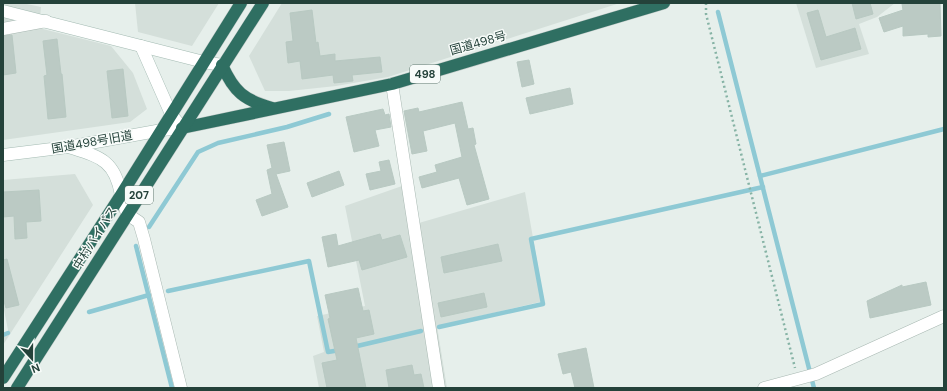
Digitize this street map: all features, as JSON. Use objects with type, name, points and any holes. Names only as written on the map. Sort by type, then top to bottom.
[{"type":"highway","name":"中村バイパス","points":[[3,378],[121,195],[241,3]]},
{"type":"highway","name":"中村バイパス","points":[[17,388],[262,3]]},
{"type":"highway","name":"国道498号","points":[[182,128],[392,84],[664,3]]},
{"type":"highway","points":[[222,65],[232,83],[248,100],[275,108]]},
{"type":"street","points":[[3,11],[204,62],[222,65]]},
{"type":"street","points":[[3,29],[46,21]]},
{"type":"street","points":[[141,46],[171,114],[182,128]]},
{"type":"street","points":[[392,84],[439,388]]},
{"type":"street","name":"国道498号旧道","points":[[3,155],[182,128]]},
{"type":"street","points":[[68,146],[101,159],[112,168],[118,180],[127,214],[139,222],[181,388]]},
{"type":"street","points":[[764,388],[807,377],[944,316]]},
{"type":"path","points":[[706,3],[706,14],[751,194],[807,377]]},
{"type":"shaded area","points":[[3,3],[22,3],[41,7],[39,28],[111,46],[133,73],[147,109],[130,122],[3,140]]},
{"type":"shaded area","points":[[135,3],[219,3],[192,46],[138,32]]},
{"type":"shaded area","points":[[282,3],[620,3],[388,77],[336,86],[289,91],[265,91],[249,56]]},
{"type":"shaded area","points":[[796,3],[895,3],[877,17],[859,24],[869,54],[816,68]]},
{"type":"shaded area","points":[[75,174],[93,205],[3,345],[3,337],[9,335],[3,305],[3,180]]},
{"type":"shaded area","points":[[402,186],[412,225],[525,192],[544,301],[437,326],[447,388],[319,388],[313,356],[324,352],[317,316],[365,306],[345,206]]},
{"type":"building","points":[[852,3],[870,3],[873,14],[856,19]]},
{"type":"building","points":[[940,3],[941,36],[928,37],[928,34],[903,36],[903,26],[884,32],[879,18],[903,10],[902,4]]},
{"type":"building","points":[[312,10],[316,43],[318,42],[320,56],[335,54],[335,61],[380,57],[382,72],[352,75],[353,81],[334,83],[333,75],[302,79],[300,61],[288,63],[286,42],[293,41],[290,13]]},
{"type":"building","points":[[818,10],[826,37],[855,28],[861,49],[821,60],[807,13]]},
{"type":"building","points":[[12,35],[16,73],[3,75],[3,36]]},
{"type":"building","points":[[57,39],[66,117],[48,119],[44,76],[47,75],[43,41]]},
{"type":"building","points":[[529,60],[534,84],[522,87],[517,62]]},
{"type":"building","points":[[123,69],[128,116],[112,118],[107,71]]},
{"type":"building","points":[[570,88],[573,104],[530,114],[526,98]]},
{"type":"building","points":[[462,102],[468,129],[473,128],[476,144],[474,145],[489,199],[467,205],[459,178],[422,188],[419,177],[437,172],[435,165],[462,157],[455,123],[423,131],[427,151],[412,154],[404,111],[418,108],[419,112]]},
{"type":"building","points":[[383,109],[385,115],[389,114],[391,127],[375,130],[379,146],[354,152],[346,117]]},
{"type":"building","points":[[284,142],[290,171],[276,174],[288,207],[262,216],[256,200],[272,194],[267,170],[272,168],[267,145]]},
{"type":"building","points":[[389,160],[395,184],[370,190],[366,174],[381,171],[379,162]]},
{"type":"building","points":[[339,171],[344,185],[312,197],[307,183]]},
{"type":"building","points":[[39,190],[41,221],[26,222],[27,238],[15,239],[14,216],[3,217],[3,192]]},
{"type":"building","points":[[336,234],[338,246],[380,234],[382,240],[400,235],[407,257],[362,270],[359,260],[328,267],[322,237]]},
{"type":"building","points":[[498,244],[502,261],[444,273],[441,257]]},
{"type":"building","points":[[7,259],[19,305],[6,308],[3,298],[3,260]]},
{"type":"building","points":[[926,282],[931,305],[870,318],[867,301],[902,285],[902,287]]},
{"type":"building","points":[[358,288],[363,311],[369,310],[374,334],[356,338],[366,388],[327,388],[322,363],[337,360],[328,319],[330,318],[325,295]]},
{"type":"building","points":[[484,293],[487,307],[441,317],[438,303]]},
{"type":"building","points":[[586,348],[594,388],[575,388],[571,372],[563,374],[558,354]]},
{"type":"building","points":[[412,365],[414,375],[421,374],[424,388],[389,388],[386,370]]},
{"type":"waterway","points":[[718,12],[814,388]]},
{"type":"waterway","points":[[149,227],[198,152],[218,143],[287,127],[329,114]]},
{"type":"waterway","points":[[760,176],[944,129]]},
{"type":"waterway","points":[[439,327],[543,304],[531,239],[763,187]]},
{"type":"waterway","points":[[136,246],[172,388]]},
{"type":"waterway","points":[[168,291],[309,261],[328,352],[340,350]]},
{"type":"waterway","points":[[89,312],[149,295]]},
{"type":"waterway","points":[[353,347],[421,331]]},
{"type":"waterway","points":[[3,335],[8,333]]}]
